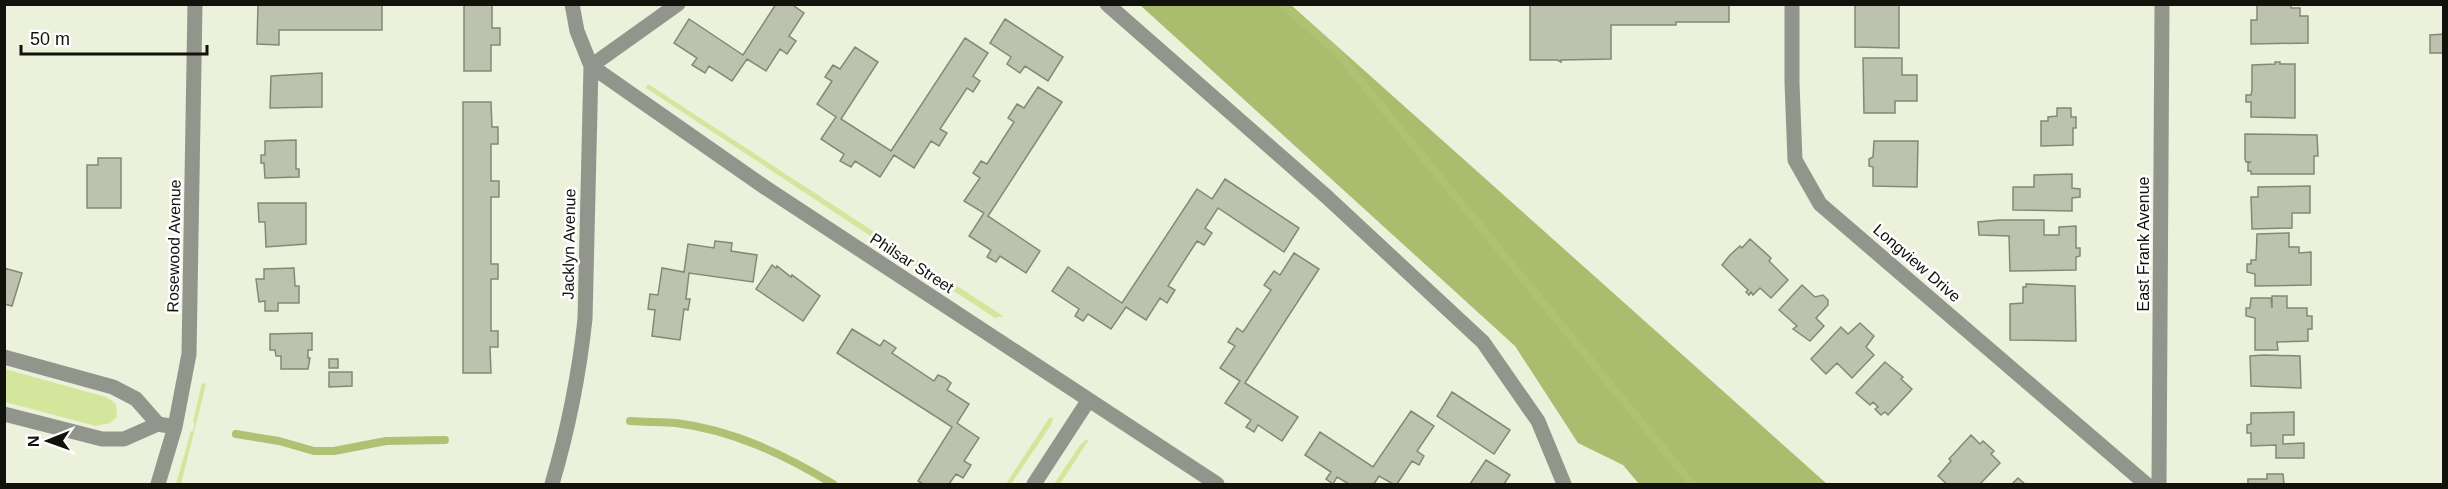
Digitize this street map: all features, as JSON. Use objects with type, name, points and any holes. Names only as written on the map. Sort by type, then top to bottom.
[{"type":"street","name":"Rosewood Avenue","points":[[158,484],[175,427],[186,376],[190,331],[195,4]]},
{"type":"street","name":"Jacklyn Avenue","points":[[552,484],[568,431],[585,319],[591,66],[577,31],[572,4]]},
{"type":"street","points":[[591,66],[678,4]]},
{"type":"street","points":[[1107,4],[1327,197],[1483,342],[1538,421],[1564,484]]},
{"type":"street","name":"Longview Drive","points":[[1792,4],[1795,160],[1820,204],[2146,484]]},
{"type":"street","name":"East Frank Avenue","points":[[2159,484],[2162,4]]},
{"type":"street","name":"Philsar Street","points":[[591,66],[766,188],[1217,484]]},
{"type":"street","points":[[4,357],[113,387],[136,399],[158,424]]},
{"type":"street","points":[[1034,484],[1088,401]]},
{"type":"street","points":[[4,414],[102,439],[124,439],[158,424],[175,427]]},
{"type":"green space","points":[[1140,5],[1291,5],[1827,484],[1639,484],[1623,465],[1578,443],[1515,346]]},
{"type":"green space","points":[[648,84],[1003,316],[995,318],[646,88]]},
{"type":"green space","points":[[5,369],[106,397],[116,404],[117,417],[110,423],[96,426],[5,402]]},
{"type":"green space","points":[[202,383],[206,384],[181,484],[176,484],[191,431],[193,431]]},
{"type":"green space","points":[[1049,418],[1053,418],[1051,425],[1011,484],[1006,484]]},
{"type":"green space","points":[[1087,439],[1088,441],[1060,484],[1054,484],[1080,445]]},
{"type":"building","points":[[258,4],[382,4],[382,30],[279,30],[279,45],[257,44]]},
{"type":"building","points":[[464,4],[492,4],[492,28],[500,28],[500,45],[491,45],[491,71],[464,71]]},
{"type":"building","points":[[776,4],[791,4],[804,13],[789,36],[796,41],[787,54],[780,49],[766,71],[747,59],[732,81],[709,66],[705,73],[692,65],[697,58],[674,43],[689,19],[743,55]]},
{"type":"building","points":[[1530,4],[1729,4],[1729,22],[1611,25],[1611,59],[1561,60],[1561,62],[1530,60]]},
{"type":"building","points":[[1855,4],[1899,4],[1899,48],[1855,47]]},
{"type":"building","points":[[2257,5],[2291,5],[2291,8],[2300,8],[2300,16],[2308,16],[2308,43],[2251,44],[2251,20],[2257,20]]},
{"type":"building","points":[[1005,19],[1063,57],[1048,81],[1025,66],[1020,73],[1007,64],[1011,57],[990,43]]},
{"type":"building","points":[[2444,34],[2444,53],[2430,53],[2430,35]]},
{"type":"building","points":[[965,38],[988,53],[973,76],[980,81],[973,92],[967,88],[940,129],[947,133],[939,146],[931,141],[914,168],[894,155],[880,177],[855,161],[851,167],[840,161],[844,154],[821,139],[836,117],[817,104],[832,81],[825,77],[833,65],[840,69],[855,47],[878,62],[841,119],[891,151]]},
{"type":"building","points":[[1863,58],[1902,58],[1902,75],[1917,75],[1917,101],[1895,101],[1895,113],[1864,113]]},
{"type":"building","points":[[2275,62],[2295,64],[2295,118],[2251,117],[2251,102],[2246,102],[2246,95],[2251,95],[2252,90],[2252,65],[2275,64]]},
{"type":"building","points":[[322,73],[322,107],[270,108],[271,76]]},
{"type":"building","points":[[1038,87],[1062,102],[988,216],[1040,251],[1026,273],[1000,256],[996,262],[987,257],[991,250],[969,236],[984,213],[964,201],[980,178],[973,173],[981,161],[987,164],[1014,122],[1008,118],[1017,104],[1024,108]]},
{"type":"building","points":[[463,102],[491,102],[492,127],[498,127],[498,144],[491,144],[491,181],[499,181],[499,197],[491,197],[491,264],[498,264],[498,279],[491,279],[491,331],[498,331],[498,347],[490,347],[491,373],[463,373]]},
{"type":"building","points":[[2057,108],[2071,108],[2071,117],[2076,117],[2076,128],[2073,128],[2073,145],[2041,146],[2041,121],[2048,121],[2048,117],[2057,116]]},
{"type":"building","points":[[2245,134],[2317,135],[2318,156],[2314,156],[2314,174],[2251,174],[2251,171],[2248,171],[2248,163],[2251,162],[2246,162],[2245,159]]},
{"type":"building","points":[[296,140],[296,169],[299,169],[299,177],[265,178],[261,155],[265,155],[265,141]]},
{"type":"building","points":[[1874,141],[1918,141],[1917,187],[1873,186],[1873,167],[1869,166],[1869,159],[1873,157]]},
{"type":"building","points":[[98,158],[121,158],[121,208],[87,208],[87,165],[98,165]]},
{"type":"building","points":[[2072,174],[2072,188],[2080,189],[2080,197],[2072,198],[2072,211],[2013,210],[2013,187],[2034,187],[2034,175]]},
{"type":"building","points":[[1225,179],[1299,228],[1284,252],[1218,208],[1205,228],[1212,233],[1204,245],[1197,241],[1168,286],[1175,290],[1167,303],[1160,298],[1146,320],[1126,307],[1111,329],[1088,314],[1083,321],[1075,316],[1079,309],[1052,291],[1068,267],[1122,303],[1197,189],[1212,199]]},
{"type":"building","points":[[2310,186],[2310,213],[2292,213],[2292,228],[2252,229],[2251,197],[2258,197],[2258,187]]},
{"type":"building","points":[[258,203],[306,203],[306,244],[266,247],[265,222],[259,222]]},
{"type":"building","points":[[2044,220],[2044,235],[2059,235],[2059,227],[2076,226],[2076,248],[2080,248],[2080,256],[2076,257],[2076,270],[2010,271],[2009,236],[1979,235],[1978,222]]},
{"type":"building","points":[[2289,233],[2289,247],[2299,247],[2299,253],[2311,252],[2311,285],[2255,286],[2255,274],[2247,272],[2247,264],[2251,264],[2251,260],[2256,260],[2257,234]]},
{"type":"building","points":[[1750,239],[1771,258],[1769,261],[1788,280],[1771,298],[1760,288],[1753,295],[1751,292],[1749,295],[1746,292],[1748,290],[1722,265],[1730,255],[1740,246],[1742,248]]},
{"type":"building","points":[[715,241],[732,243],[731,251],[757,255],[753,282],[689,273],[686,299],[690,299],[688,310],[684,309],[680,340],[652,336],[655,310],[648,309],[650,294],[658,295],[662,268],[684,272],[688,244],[714,248]]},
{"type":"building","points":[[1294,253],[1319,269],[1245,383],[1298,417],[1282,441],[1258,425],[1254,432],[1246,427],[1251,420],[1225,403],[1240,381],[1220,368],[1235,346],[1228,342],[1237,328],[1243,332],[1271,290],[1264,285],[1274,271],[1280,275]]},
{"type":"building","points":[[772,265],[776,268],[777,266],[791,277],[792,275],[820,296],[803,321],[756,289]]},
{"type":"building","points":[[4,268],[22,273],[12,306],[4,304]]},
{"type":"building","points":[[294,268],[295,286],[299,286],[299,303],[278,303],[278,311],[265,311],[265,301],[259,302],[256,279],[264,279],[264,269]]},
{"type":"building","points":[[2026,284],[2075,286],[2076,341],[2010,340],[2010,304],[2023,303],[2023,287],[2026,287]]},
{"type":"building","points":[[1802,285],[1815,297],[1823,295],[1828,300],[1828,305],[1816,318],[1824,326],[1810,341],[1793,329],[1797,326],[1779,310]]},
{"type":"building","points":[[2272,296],[2287,296],[2287,308],[2307,308],[2307,316],[2312,316],[2312,329],[2308,329],[2308,341],[2277,342],[2278,350],[2255,350],[2255,318],[2246,316],[2246,308],[2250,308],[2251,298],[2271,298],[2272,308]]},
{"type":"building","points":[[1860,323],[1874,336],[1866,347],[1874,355],[1852,378],[1837,363],[1826,374],[1811,359],[1841,327],[1848,334]]},
{"type":"building","points":[[852,329],[880,346],[884,340],[896,348],[892,353],[934,381],[938,375],[945,378],[951,383],[947,390],[969,404],[957,423],[979,438],[964,461],[971,465],[963,478],[956,474],[949,484],[923,484],[918,481],[952,427],[837,353]]},
{"type":"building","points":[[312,333],[312,350],[308,350],[308,358],[310,358],[308,369],[281,369],[281,356],[276,356],[275,350],[270,350],[270,334]]},
{"type":"building","points":[[2250,356],[2300,356],[2301,388],[2251,386]]},
{"type":"building","points":[[329,359],[338,359],[338,368],[329,368]]},
{"type":"building","points":[[1885,362],[1903,377],[1901,379],[1912,389],[1888,415],[1885,412],[1881,415],[1875,409],[1878,407],[1873,402],[1870,405],[1856,393]]},
{"type":"building","points":[[329,372],[352,372],[352,386],[329,387]]},
{"type":"building","points":[[1452,392],[1510,430],[1494,454],[1437,416]]},
{"type":"building","points":[[1411,411],[1434,426],[1417,451],[1424,456],[1419,465],[1412,461],[1397,484],[1379,476],[1374,484],[1349,484],[1337,477],[1333,484],[1326,479],[1331,472],[1305,455],[1320,432],[1373,467]]},
{"type":"building","points":[[2294,412],[2294,435],[2283,435],[2283,444],[2304,443],[2304,458],[2276,458],[2276,445],[2251,446],[2251,433],[2247,433],[2247,425],[2251,424],[2251,413]]},
{"type":"building","points":[[1971,435],[1980,444],[1983,441],[1994,451],[1991,454],[2000,463],[1980,484],[1947,484],[1938,476],[1951,461],[1949,459]]},
{"type":"building","points":[[1486,460],[1510,475],[1504,484],[1470,484]]},
{"type":"building","points":[[2267,474],[2283,474],[2284,484],[2248,484],[2248,479],[2267,479]]},
{"type":"building","points":[[2018,478],[2025,484],[2012,484]]},
{"type":"waterway","points":[[1282,4],[1336,51],[1692,484]]},
{"type":"waterway","points":[[630,421],[676,423],[718,431],[758,445],[833,484]]},
{"type":"waterway","points":[[236,434],[279,441],[314,451],[334,451],[386,441],[445,440]]}]
